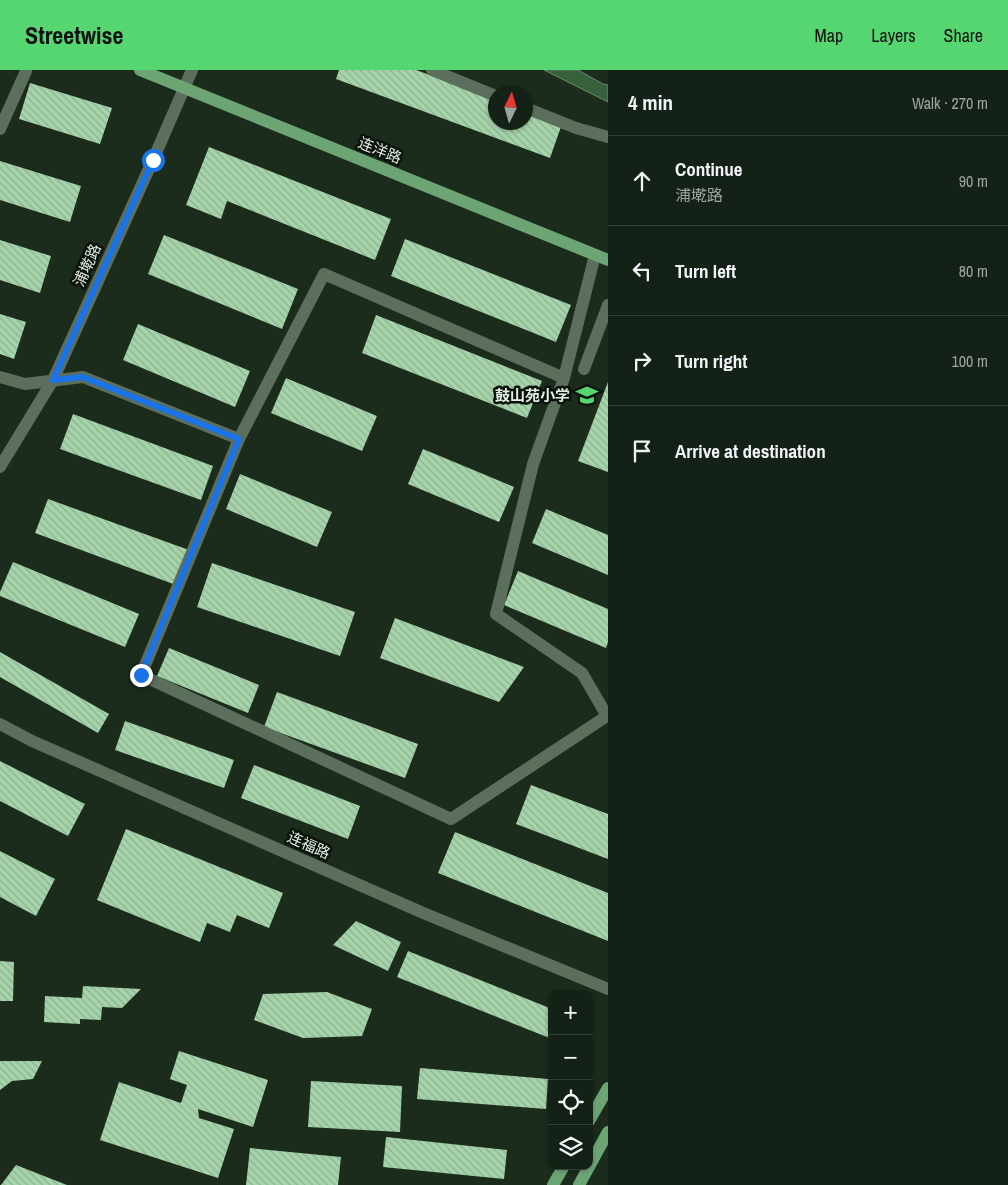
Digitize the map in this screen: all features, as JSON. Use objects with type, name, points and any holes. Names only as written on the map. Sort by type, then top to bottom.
[{"type":"main road","name":"连洋路","points":[[140,70],[604,257]]},
{"type":"main road","points":[[593,1114],[608,1088]]},
{"type":"main road","points":[[579,1185],[608,1132]]},
{"type":"main road","points":[[553,1185],[562,1170]]},
{"type":"street","name":"浦墘路","points":[[0,467],[53,380],[192,70]]},
{"type":"street","points":[[432,70],[488,93]]},
{"type":"street","points":[[0,129],[26,71]]},
{"type":"street","points":[[533,111],[576,128],[608,137]]},
{"type":"street","points":[[564,378],[324,274],[239,439],[141,675],[451,819],[607,716],[582,672],[496,614],[533,464],[564,378],[604,257]]},
{"type":"street","points":[[584,368],[608,305]]},
{"type":"street","points":[[0,377],[25,384],[83,377],[239,439]]},
{"type":"street","name":"连福路","points":[[0,724],[32,741],[358,885],[608,990]]},
{"type":"shaded area","points":[[544,70],[578,70],[608,85],[608,102]]},
{"type":"building","points":[[339,70],[416,70],[488,96],[488,130],[533,130],[533,113],[562,124],[550,158],[336,79]]},
{"type":"building","points":[[30,83],[112,108],[100,144],[19,119]]},
{"type":"building","points":[[209,147],[391,219],[375,260],[227,201],[221,219],[186,205]]},
{"type":"building","points":[[0,161],[81,186],[70,222],[0,200]]},
{"type":"building","points":[[164,235],[298,289],[282,329],[148,274]]},
{"type":"building","points":[[405,239],[571,305],[556,342],[391,276]]},
{"type":"building","points":[[0,240],[51,256],[40,293],[0,280]]},
{"type":"building","points":[[0,314],[26,322],[14,359],[0,354]]},
{"type":"building","points":[[376,315],[542,381],[527,418],[362,353]]},
{"type":"building","points":[[138,324],[250,371],[235,407],[123,360]]},
{"type":"building","points":[[286,378],[377,416],[362,451],[271,413]]},
{"type":"building","points":[[608,382],[608,472],[578,461]]},
{"type":"building","points":[[73,414],[213,466],[201,500],[60,449]]},
{"type":"building","points":[[423,449],[514,487],[499,522],[408,484]]},
{"type":"building","points":[[240,474],[332,512],[317,547],[226,509]]},
{"type":"building","points":[[48,499],[189,550],[176,585],[35,533]]},
{"type":"building","points":[[546,509],[608,535],[608,575],[532,543]]},
{"type":"building","points":[[13,562],[139,614],[125,647],[0,596]]},
{"type":"building","points":[[212,563],[355,612],[340,656],[197,607]]},
{"type":"building","points":[[518,571],[608,609],[608,642],[606,648],[504,605]]},
{"type":"building","points":[[395,618],[524,667],[499,702],[380,658]]},
{"type":"building","points":[[169,648],[259,685],[248,713],[157,676]]},
{"type":"building","points":[[0,652],[109,714],[98,733],[0,677]]},
{"type":"building","points":[[277,692],[418,744],[405,778],[264,727]]},
{"type":"building","points":[[125,721],[234,760],[224,788],[115,750]]},
{"type":"building","points":[[0,761],[85,804],[68,836],[0,801]]},
{"type":"building","points":[[254,765],[360,806],[348,839],[241,798]]},
{"type":"building","points":[[531,785],[608,814],[608,859],[516,824]]},
{"type":"building","points":[[126,829],[283,893],[269,928],[237,915],[230,932],[207,923],[200,942],[97,900]]},
{"type":"building","points":[[455,832],[608,893],[608,941],[438,873]]},
{"type":"building","points":[[0,851],[55,879],[36,916],[0,897]]},
{"type":"building","points":[[356,921],[401,942],[388,971],[333,945]]},
{"type":"building","points":[[408,951],[548,1007],[548,1037],[397,977]]},
{"type":"building","points":[[0,961],[14,962],[13,1001],[0,1001]]},
{"type":"building","points":[[83,986],[141,989],[122,1008],[102,1007],[101,1020],[80,1019],[80,1024],[44,1022],[45,996],[82,998]]},
{"type":"building","points":[[327,992],[372,1009],[362,1036],[303,1038],[254,1020],[263,994]]},
{"type":"building","points":[[179,1051],[268,1080],[253,1127],[198,1109],[199,1118],[234,1129],[218,1178],[100,1140],[119,1082],[181,1103],[187,1085],[170,1079]]},
{"type":"building","points":[[0,1061],[42,1061],[33,1079],[12,1081],[0,1090]]},
{"type":"building","points":[[420,1068],[548,1079],[546,1109],[417,1099]]},
{"type":"building","points":[[311,1081],[402,1086],[400,1132],[308,1127]]},
{"type":"building","points":[[386,1137],[507,1150],[504,1179],[383,1167]]},
{"type":"building","points":[[250,1148],[341,1157],[338,1185],[246,1185]]},
{"type":"building","points":[[16,1165],[67,1185],[1,1185]]},
{"type":"place","name":"鼓山苑小学","points":[[587,395]]},
{"type":"route","points":[[141,675],[239,439],[83,377],[53,380],[153,160]]}]
